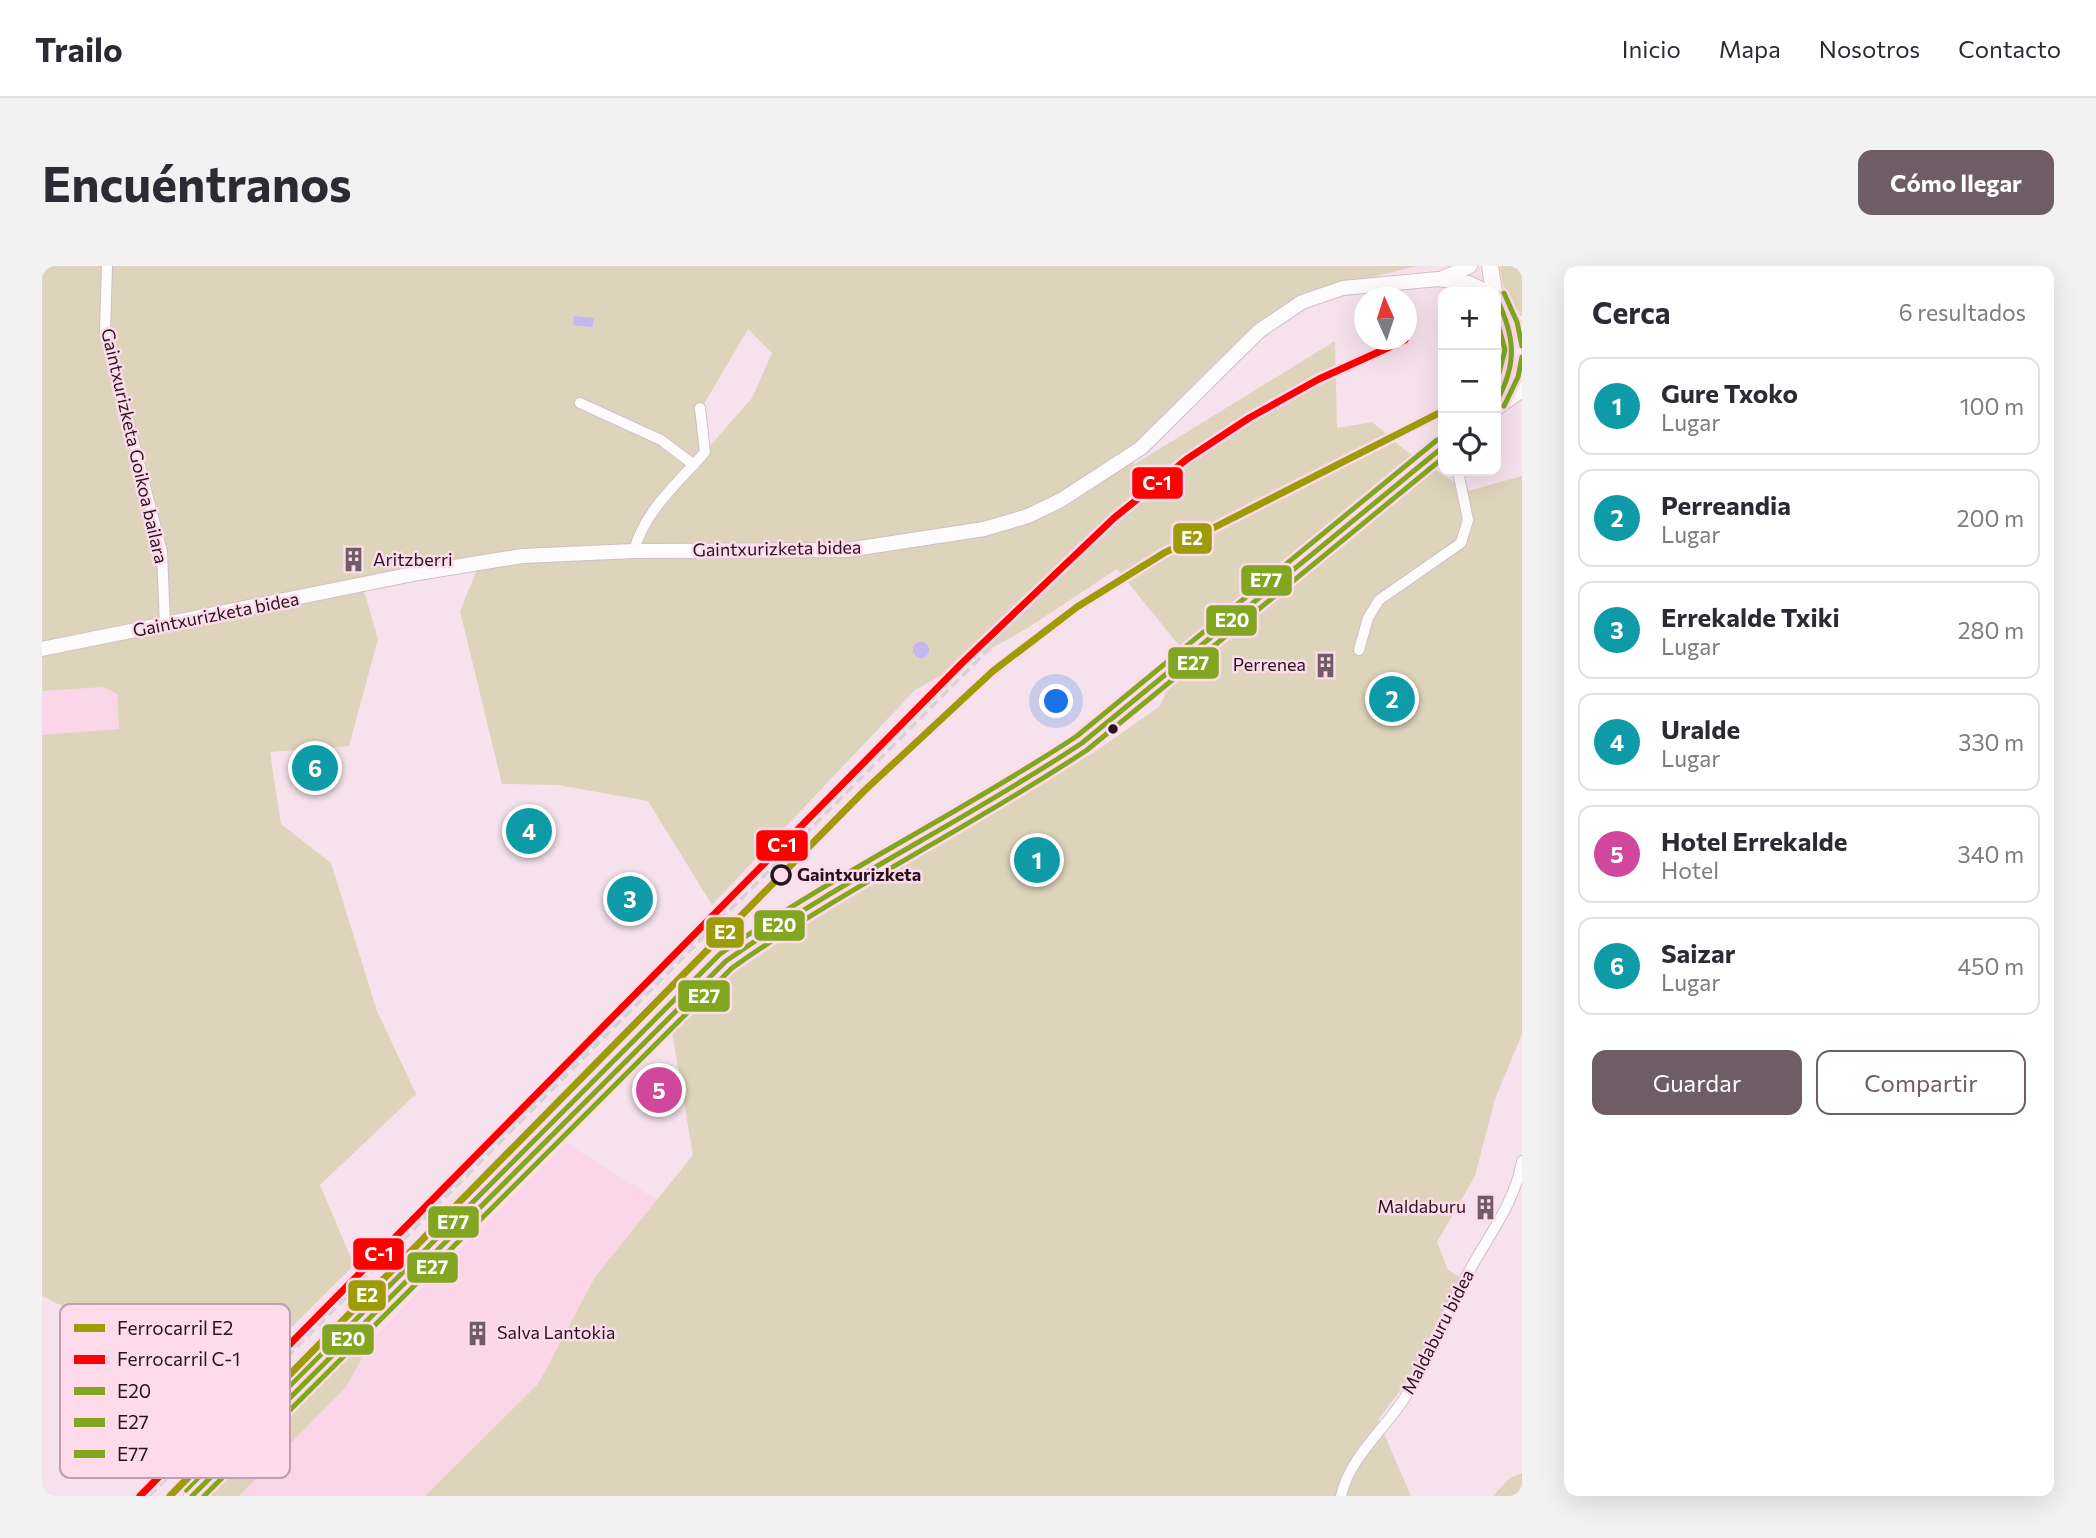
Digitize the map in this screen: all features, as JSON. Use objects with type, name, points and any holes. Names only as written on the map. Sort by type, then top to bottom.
[{"type":"main road","points":[[1438,279],[1471,266]]},
{"type":"main road","points":[[1490,266],[1494,287]]},
{"type":"main road","name":"Gaintxurizketa bidea","points":[[42,649],[477,562],[566,553],[847,551],[984,528],[1028,516],[1082,489],[1142,448],[1259,331],[1288,310],[1343,288],[1438,279]]},
{"type":"main road","points":[[1438,279],[1468,283],[1477,287]]},
{"type":"main road","points":[[1501,305],[1508,316],[1522,327]]},
{"type":"main road","points":[[1501,395],[1515,364],[1508,316]]},
{"type":"main road","points":[[1501,401],[1522,389]]},
{"type":"main road","points":[[290,1398],[726,961],[764,933],[1031,777],[1082,743],[1438,451]]},
{"type":"main road","points":[[192,1496],[210,1478]]},
{"type":"street","name":"Gaintxurizketa Goikoa bailara","points":[[107,266],[105,330],[162,552],[165,625]]},
{"type":"street","points":[[580,403],[661,440],[694,465]]},
{"type":"street","points":[[634,551],[638,534],[649,516],[705,452],[700,408]]},
{"type":"street","points":[[1359,650],[1368,618],[1379,600],[1461,543],[1468,520],[1459,476]]},
{"type":"street","name":"Maldaburu bidea","points":[[1341,1496],[1352,1466],[1407,1395],[1442,1331],[1461,1286],[1506,1208],[1522,1161]]},
{"type":"shaded area","points":[[42,266],[1418,266],[1334,286],[1197,386],[1129,456],[1135,464],[1335,341],[1337,428],[1372,422],[1405,450],[1438,471],[1438,476],[1445,476],[1468,491],[1522,476],[1522,1034],[1495,1099],[1475,1176],[1437,1242],[1448,1270],[1461,1278],[1432,1348],[1378,1420],[1411,1496],[425,1496],[538,1384],[595,1277],[693,1155],[672,1032],[729,976],[857,890],[1093,753],[1160,706],[1166,692],[1194,664],[1117,569],[1026,629],[915,690],[712,905],[648,801],[558,785],[502,784],[460,611],[479,565],[360,577],[378,639],[349,746],[270,752],[281,824],[331,863],[377,1011],[416,1094],[320,1185],[354,1265],[290,1329],[290,1304],[60,1305],[42,1296],[42,735],[119,729],[117,694],[104,687],[42,691]],"holes":[[[748,329],[772,353],[752,398],[709,447],[704,404]]]},
{"type":"shaded area","points":[[1500,266],[1522,266],[1522,315],[1506,293]]},
{"type":"shaded area","points":[[574,316],[594,318],[593,327],[573,325]]},
{"type":"shaded area","points":[[921,642],[927,644],[927,656],[921,658],[915,656],[913,650],[915,644]]},
{"type":"shaded area","points":[[104,687],[117,694],[119,730],[42,735],[42,691]]},
{"type":"shaded area","name":"Salva Lantokia","points":[[566,1143],[657,1200],[595,1277],[538,1384],[425,1496],[239,1496],[257,1478],[290,1478],[290,1444],[346,1387],[374,1337]]},
{"type":"shaded area","points":[[368,1332],[374,1337],[346,1387],[290,1444],[290,1410]]},
{"type":"shaded area","points":[[1522,1473],[1522,1496],[1493,1496],[1510,1478]]},
{"type":"shaded area","points":[[221,1478],[257,1478],[239,1496],[203,1496]]},
{"type":"railway","points":[[290,1354],[1087,550],[1142,502],[1198,459],[1257,420],[1321,384]]},
{"type":"railway","points":[[149,1496],[167,1478]]},
{"type":"rail line","name":"C-1","points":[[290,1344],[961,664],[1114,518],[1187,459],[1249,418],[1319,379],[1383,350]]},
{"type":"rail line","name":"E2","points":[[290,1374],[864,791],[993,671],[1077,607],[1164,553],[1439,413]]},
{"type":"rail line","name":"C-1","points":[[140,1496],[158,1478]]},
{"type":"rail line","name":"E2","points":[[170,1496],[188,1478]]},
{"type":"transit line","name":"E77","points":[[1504,293],[1517,322],[1522,346]]},
{"type":"transit line","name":"E20","points":[[1501,309],[1511,350],[1508,375],[1501,392]]},
{"type":"transit line","name":"E27","points":[[1501,335],[1505,350],[1501,366]]},
{"type":"transit line","name":"E77","points":[[1504,406],[1518,377],[1522,357]]},
{"type":"transit line","name":"E77","points":[[290,1386],[720,954],[808,897],[1077,736],[1437,440]]},
{"type":"transit line","name":"E20","points":[[290,1398],[726,961],[813,904],[1082,743],[1438,451]]},
{"type":"transit line","name":"E27","points":[[290,1410],[732,968],[819,911],[1087,750],[1438,462]]},
{"type":"transit line","name":"E77","points":[[186,1490],[198,1478]]},
{"type":"transit line","name":"E20","points":[[192,1496],[210,1478]]},
{"type":"transit line","name":"E27","points":[[204,1496],[222,1478]]},
{"type":"place","name":"Aritzberri","points":[[353,560]]},
{"type":"place","name":"Perrenea","points":[[1326,665]]},
{"type":"place","name":"Perreandia","points":[[1392,699]]},
{"type":"place","name":"Saizar","points":[[315,768]]},
{"type":"place","name":"Uralde","points":[[529,831]]},
{"type":"place","name":"Gure Txoko","points":[[1037,860]]},
{"type":"place","name":"Gaintxurizketa","points":[[781,875]]},
{"type":"place","name":"Errekalde Txiki","points":[[630,899]]},
{"type":"place","name":"Hotel Errekalde","points":[[659,1090]]},
{"type":"place","name":"Maldaburu","points":[[1486,1207]]},
{"type":"place","name":"Salva Lantokia","points":[[477,1333]]}]
